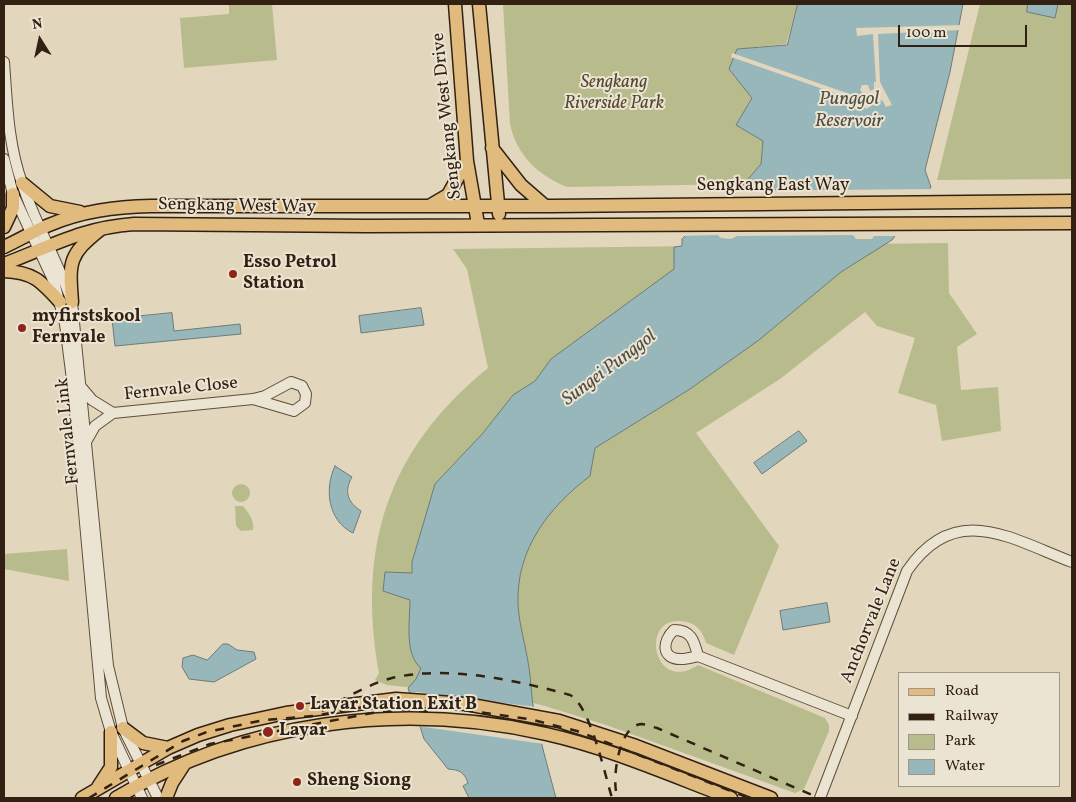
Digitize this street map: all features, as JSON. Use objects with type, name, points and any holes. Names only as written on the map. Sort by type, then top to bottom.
[{"type":"main road","name":"Sengkang West Drive","points":[[455,4],[467,161],[478,224]]},
{"type":"main road","points":[[479,4],[499,224]]},
{"type":"main road","points":[[492,147],[521,185],[548,206]]},
{"type":"main road","points":[[431,205],[448,194],[467,161]]},
{"type":"main road","points":[[22,183],[50,206],[64,211],[85,213]]},
{"type":"main road","points":[[4,227],[13,208],[13,194]]},
{"type":"main road","name":"Sengkang East Way","points":[[475,205],[999,203],[1072,201]]},
{"type":"main road","name":"Sengkang West Way","points":[[4,247],[37,231],[85,213],[105,208],[151,206],[475,205]]},
{"type":"main road","name":"Sengkang East Way","points":[[478,224],[1072,222]]},
{"type":"main road","name":"Sengkang West Way","points":[[4,264],[78,233],[105,226],[160,223],[367,226],[478,224]]},
{"type":"main road","points":[[66,302],[70,268],[74,256],[81,246],[105,226]]},
{"type":"main road","points":[[4,271],[19,271],[36,277],[66,302]]},
{"type":"main road","points":[[82,798],[168,748],[230,725],[286,713],[396,698],[466,704],[559,721],[618,739],[771,798]]},
{"type":"main road","points":[[116,798],[147,780],[204,754],[265,737],[332,724],[399,717],[466,720],[559,737],[622,756],[731,798]]},
{"type":"main road","points":[[96,789],[110,767],[117,730],[143,743],[168,748]]},
{"type":"main road","points":[[166,798],[172,783],[184,763]]},
{"type":"street","name":"Fernvale Link","points":[[4,62],[9,127],[22,183],[37,231]]},
{"type":"street","name":"Fernvale Link","points":[[4,159],[13,194],[45,247],[66,302],[81,387],[108,666],[117,730],[128,771],[142,798]]},
{"type":"street","name":"Fernvale Link","points":[[66,302],[101,698],[117,730],[158,798]]},
{"type":"street","name":"Fernvale Close","points":[[87,440],[95,426],[113,413],[253,399],[265,396],[291,382],[302,386],[306,394],[302,407],[294,411],[253,399]]},
{"type":"street","name":"Fernvale Close","points":[[81,387],[92,400],[113,413]]},
{"type":"street","name":"Anchorvale Lane","points":[[820,798],[907,571],[917,556],[933,543],[950,534],[971,529],[989,530],[1072,562]]},
{"type":"street","points":[[698,656],[852,716]]},
{"type":"green space","points":[[229,4],[272,4],[277,60],[184,68],[180,18],[229,14]]},
{"type":"green space","name":"Sengkang Riverside Park","points":[[503,4],[798,4],[786,44],[737,49],[752,98],[737,125],[763,141],[761,164],[744,184],[567,187],[547,177],[523,155],[510,124]]},
{"type":"green space","points":[[980,4],[1072,4],[1072,179],[937,180]]},
{"type":"green space","points":[[948,243],[949,293],[977,334],[957,347],[961,390],[998,387],[1001,431],[942,441],[936,405],[898,393],[915,338],[877,326],[865,312],[780,379],[696,433],[779,546],[734,655],[706,643],[699,630],[694,625],[686,622],[671,622],[661,628],[657,639],[657,651],[661,662],[670,670],[682,672],[698,665],[825,718],[829,725],[829,731],[804,789],[795,793],[609,726],[518,699],[387,685],[375,680],[379,673],[373,627],[373,584],[377,543],[387,504],[403,467],[425,433],[453,399],[488,368],[467,269],[453,249]]},
{"type":"green space","points":[[241,484],[247,487],[250,493],[247,499],[241,502],[235,499],[232,493],[235,487]]},
{"type":"green space","points":[[235,506],[243,506],[247,511],[252,520],[253,530],[241,531],[236,526]]},
{"type":"green space","points":[[67,549],[69,581],[4,569],[4,554]]},
{"type":"water","name":"Punggol Reservoir","points":[[798,4],[963,4],[950,72],[925,170],[931,187],[892,240],[841,272],[759,340],[690,389],[595,448],[590,476],[561,501],[538,531],[529,548],[519,584],[518,604],[533,705],[556,798],[469,798],[463,786],[468,783],[465,776],[459,771],[448,769],[424,739],[408,688],[416,679],[421,668],[412,655],[410,646],[410,600],[383,591],[385,572],[412,573],[412,562],[435,484],[483,433],[513,395],[535,381],[551,359],[674,269],[674,247],[682,246],[682,239],[731,189],[731,184],[744,184],[761,164],[763,141],[736,125],[752,98],[729,69],[737,49],[787,45]]},
{"type":"water","points":[[1028,4],[1058,4],[1055,18],[1027,12]]},
{"type":"water","points":[[421,308],[424,325],[361,333],[359,316]]},
{"type":"water","points":[[172,313],[174,331],[240,324],[241,334],[115,346],[112,319]]},
{"type":"water","points":[[799,431],[807,441],[762,474],[754,463]]},
{"type":"water","points":[[335,466],[352,477],[348,487],[348,496],[356,508],[361,511],[353,533],[338,521],[330,504],[330,484]]},
{"type":"water","points":[[827,603],[830,622],[783,630],[780,611]]},
{"type":"water","points":[[223,644],[228,644],[237,650],[254,652],[256,659],[214,682],[189,679],[182,667],[183,658],[193,655],[207,660]]},
{"type":"pier","points":[[962,25],[961,30],[878,34],[880,82],[892,105],[886,107],[882,100],[866,109],[863,103],[731,57],[732,53],[861,98],[863,94],[860,90],[862,85],[868,85],[870,91],[874,89],[874,82],[876,82],[873,34],[857,36],[856,28]]},
{"type":"pier","points":[[932,189],[897,236],[874,236],[872,239],[856,239],[853,235],[737,236],[731,239],[721,238],[718,235],[681,236],[726,191]]},
{"type":"pier","points":[[417,692],[536,707],[544,744],[417,726],[407,693]]},
{"type":"railway","points":[[322,711],[375,684],[413,674],[435,673],[481,676],[527,684],[570,695],[577,701],[590,726],[612,798]]},
{"type":"railway","points":[[89,798],[183,741],[207,732],[264,720],[314,716],[397,701],[529,719],[577,731],[749,798]]},
{"type":"railway","points":[[156,765],[210,744],[372,713],[398,710],[428,711]]},
{"type":"railway","points":[[616,791],[617,763],[623,742],[627,733],[633,727],[645,724],[819,798]]},
{"type":"place","name":"Esso Petrol Station","points":[[233,274]]},
{"type":"place","name":"myfirstskool Fernvale","points":[[22,328]]},
{"type":"place","name":"Layar Station Exit B","points":[[300,706]]},
{"type":"place","name":"Layar","points":[[268,732]]},
{"type":"place","name":"Sheng Siong","points":[[297,782]]},
{"type":"water label","name":"Sungei Punggol","points":[[610,369]]}]
